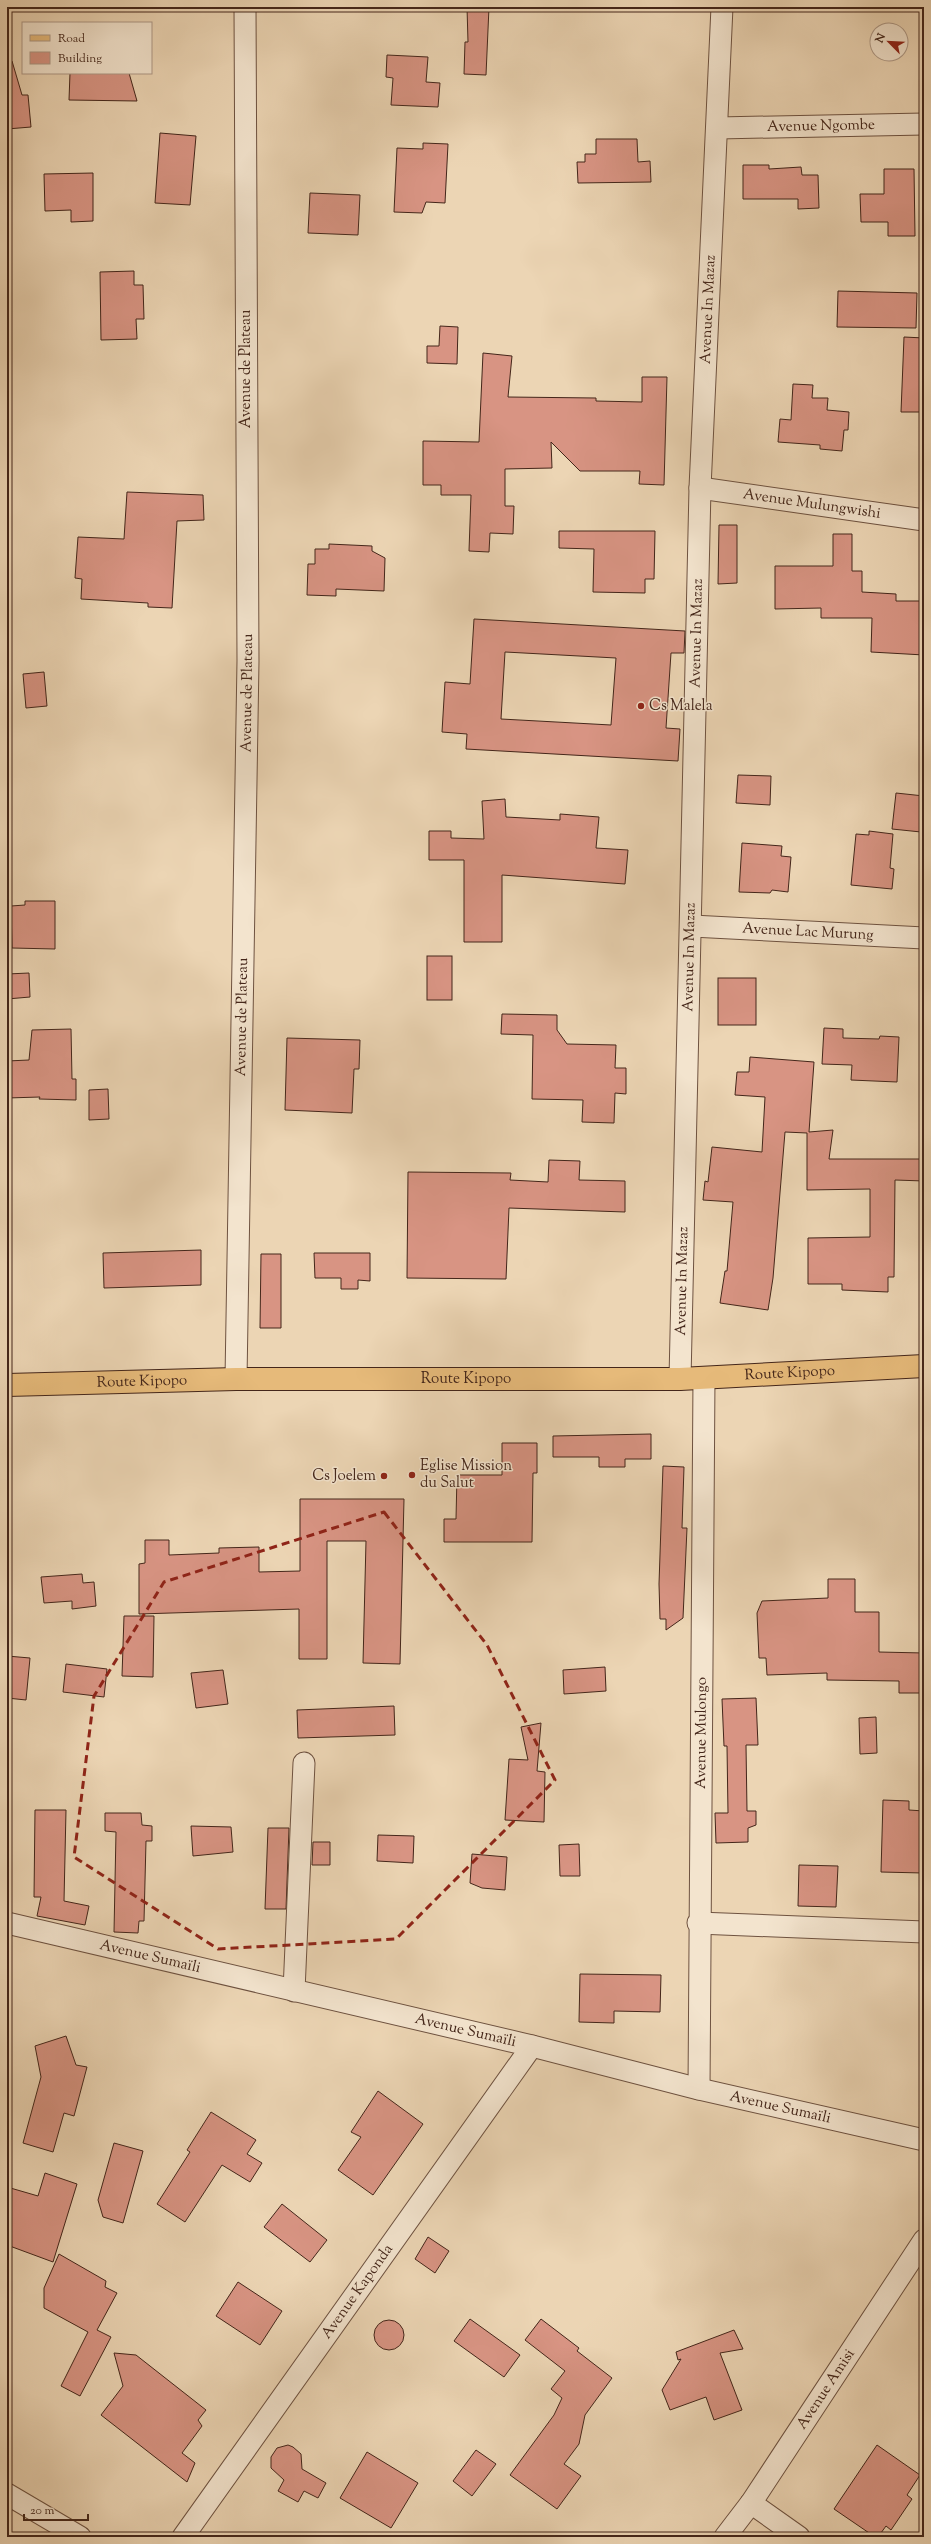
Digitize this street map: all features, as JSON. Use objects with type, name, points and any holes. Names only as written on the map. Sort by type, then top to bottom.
[{"type":"main road","name":"Route Kipopo","points":[[7,1385],[236,1380],[680,1379],[924,1366]]},
{"type":"street","name":"Avenue de Plateau","points":[[236,1380],[248,661],[245,7]]},
{"type":"street","name":"Avenue In Mazaz","points":[[680,1379],[692,926],[700,488],[718,128],[722,7]]},
{"type":"street","name":"Avenue Ngombe","points":[[718,128],[924,124]]},
{"type":"street","name":"Avenue Mulungwishi","points":[[700,488],[924,520]]},
{"type":"street","name":"Avenue Lac Murung","points":[[692,926],[924,938]]},
{"type":"street","name":"Avenue Mulongo","points":[[699,2089],[698,1923],[704,1378]]},
{"type":"street","points":[[294,1991],[304,1763]]},
{"type":"street","name":"Avenue Sumaïli","points":[[7,1923],[532,2046],[699,2089],[924,2140]]},
{"type":"street","points":[[698,1923],[924,1932]]},
{"type":"street","name":"Avenue Kaponda","points":[[183,2537],[532,2046]]},
{"type":"street","name":"Avenue Amisi","points":[[725,2537],[751,2503],[924,2240]]},
{"type":"street","points":[[7,2494],[80,2537]]},
{"type":"street","points":[[751,2503],[799,2537]]},
{"type":"highlighted area","points":[[384,1512],[487,1645],[555,1780],[396,1939],[218,1949],[74,1857],[94,1696],[164,1582]]},
{"type":"building","points":[[467,7],[489,7],[486,75],[464,74],[465,42],[468,42]]},
{"type":"building","points":[[387,55],[428,57],[426,82],[440,83],[438,107],[391,105],[393,78],[386,77]]},
{"type":"building","points":[[12,61],[22,95],[28,95],[31,127],[7,129],[7,62]]},
{"type":"building","points":[[70,74],[129,74],[137,101],[69,100]]},
{"type":"building","points":[[160,133],[196,136],[190,205],[155,203]]},
{"type":"building","points":[[596,139],[637,139],[638,162],[650,161],[651,182],[578,183],[577,162],[585,162],[585,154],[596,154]]},
{"type":"building","points":[[423,143],[448,144],[445,203],[426,202],[422,213],[394,212],[397,148],[423,149]]},
{"type":"building","points":[[743,165],[769,165],[769,169],[801,167],[802,175],[818,175],[819,208],[798,209],[798,199],[743,199]]},
{"type":"building","points":[[884,169],[914,169],[915,236],[888,236],[888,222],[861,222],[860,194],[884,194]]},
{"type":"building","points":[[93,173],[93,221],[71,222],[71,210],[45,211],[44,174]]},
{"type":"building","points":[[310,193],[360,195],[358,235],[308,233]]},
{"type":"building","points":[[134,271],[134,285],[143,285],[144,319],[136,319],[137,339],[101,340],[100,272]]},
{"type":"building","points":[[838,291],[917,293],[916,328],[837,327]]},
{"type":"building","points":[[440,326],[458,327],[457,364],[427,363],[427,346],[439,346]]},
{"type":"building","points":[[904,337],[924,338],[923,412],[901,412]]},
{"type":"building","points":[[483,353],[512,356],[508,397],[596,398],[596,401],[642,402],[642,377],[667,377],[664,485],[639,484],[640,471],[580,471],[551,442],[552,468],[505,469],[505,506],[514,506],[513,534],[490,533],[489,552],[469,551],[471,495],[441,495],[441,485],[423,485],[423,441],[479,442]]},
{"type":"building","points":[[793,384],[813,385],[812,398],[828,398],[827,410],[849,412],[848,430],[844,430],[842,451],[820,449],[820,445],[778,442],[780,419],[791,420]]},
{"type":"building","points":[[127,492],[203,495],[204,520],[177,521],[172,608],[148,607],[148,603],[81,599],[82,579],[75,578],[78,537],[124,539]]},
{"type":"building","points":[[719,525],[737,525],[737,583],[718,584]]},
{"type":"building","points":[[559,531],[655,531],[654,579],[645,579],[645,593],[593,592],[594,549],[559,548]]},
{"type":"building","points":[[833,534],[852,534],[852,571],[862,571],[862,592],[896,594],[896,601],[924,601],[924,655],[871,652],[872,618],[821,618],[821,608],[775,609],[775,566],[833,566]]},
{"type":"building","points":[[329,544],[372,546],[372,551],[385,558],[384,591],[336,589],[336,596],[307,595],[308,564],[315,564],[315,549],[329,549]]},
{"type":"building","points":[[474,619],[685,631],[684,653],[671,653],[666,728],[680,729],[678,761],[466,749],[467,734],[442,732],[445,682],[470,684]],"holes":[[[505,652],[616,658],[611,725],[501,719]]]},
{"type":"building","points":[[44,672],[47,706],[26,708],[23,674]]},
{"type":"building","points":[[738,775],[771,776],[770,805],[736,803]]},
{"type":"building","points":[[896,793],[924,796],[921,832],[892,829]]},
{"type":"building","points":[[505,799],[506,817],[560,820],[560,814],[599,817],[596,848],[628,850],[625,884],[502,875],[502,942],[464,942],[464,860],[429,860],[429,831],[451,831],[451,838],[484,839],[482,801]]},
{"type":"building","points":[[869,831],[893,834],[890,868],[894,869],[892,889],[851,885],[856,834],[869,835]]},
{"type":"building","points":[[742,843],[782,846],[781,856],[791,857],[788,892],[772,890],[770,893],[739,892]]},
{"type":"building","points":[[25,901],[55,901],[55,949],[12,948],[11,906],[25,905]]},
{"type":"building","points":[[427,956],[452,956],[452,1000],[427,1000]]},
{"type":"building","points":[[29,973],[30,997],[7,999],[7,974]]},
{"type":"building","points":[[718,978],[756,978],[756,1025],[718,1025]]},
{"type":"building","points":[[502,1014],[557,1015],[557,1030],[567,1044],[616,1045],[615,1068],[626,1068],[626,1094],[615,1093],[614,1123],[582,1122],[583,1100],[532,1099],[533,1035],[501,1034]]},
{"type":"building","points":[[824,1028],[843,1029],[843,1038],[879,1039],[880,1036],[899,1037],[897,1082],[851,1080],[852,1065],[822,1064]]},
{"type":"building","points":[[71,1029],[72,1079],[76,1079],[76,1100],[39,1099],[40,1097],[7,1098],[7,1061],[29,1060],[32,1030]]},
{"type":"building","points":[[287,1038],[360,1040],[359,1069],[354,1069],[352,1113],[285,1110]]},
{"type":"building","points":[[750,1057],[814,1062],[809,1132],[833,1130],[829,1159],[924,1159],[924,1181],[895,1180],[894,1277],[888,1277],[888,1292],[842,1290],[842,1284],[808,1284],[808,1238],[870,1237],[870,1189],[807,1190],[807,1133],[785,1132],[773,1278],[768,1310],[720,1303],[725,1271],[727,1271],[733,1202],[703,1200],[705,1181],[708,1182],[712,1147],[762,1152],[765,1097],[735,1095],[737,1072],[749,1072]]},
{"type":"building","points":[[108,1089],[109,1119],[89,1120],[89,1090]]},
{"type":"building","points":[[549,1160],[580,1161],[579,1180],[625,1181],[625,1212],[509,1208],[506,1279],[407,1278],[408,1172],[511,1173],[510,1180],[548,1182]]},
{"type":"building","points":[[201,1250],[201,1285],[104,1288],[103,1253]]},
{"type":"building","points":[[314,1253],[370,1253],[370,1281],[358,1280],[358,1289],[341,1289],[341,1278],[315,1278]]},
{"type":"building","points":[[261,1254],[281,1254],[281,1328],[260,1328]]},
{"type":"building","points":[[651,1434],[651,1459],[625,1459],[625,1467],[599,1467],[599,1457],[553,1457],[553,1436]]},
{"type":"building","points":[[502,1443],[537,1443],[537,1473],[533,1473],[532,1542],[444,1542],[444,1519],[456,1519],[457,1475],[502,1475]]},
{"type":"building","points":[[663,1466],[684,1467],[682,1528],[687,1528],[683,1618],[666,1630],[666,1619],[660,1619],[659,1584]]},
{"type":"building","points":[[300,1499],[404,1499],[400,1664],[363,1663],[366,1541],[327,1541],[327,1659],[299,1659],[299,1609],[139,1614],[139,1564],[145,1563],[145,1540],[169,1540],[169,1555],[219,1553],[219,1548],[259,1547],[259,1572],[300,1571]]},
{"type":"building","points":[[82,1574],[83,1583],[94,1582],[96,1606],[72,1609],[72,1601],[44,1603],[41,1577]]},
{"type":"building","points":[[828,1579],[855,1579],[855,1612],[879,1612],[879,1652],[924,1653],[924,1693],[899,1693],[899,1681],[827,1680],[827,1673],[767,1675],[766,1658],[759,1658],[757,1613],[762,1601],[828,1598]]},
{"type":"building","points":[[124,1616],[154,1616],[153,1677],[122,1676]]},
{"type":"building","points":[[7,1656],[30,1658],[26,1700],[7,1698]]},
{"type":"building","points":[[66,1664],[107,1669],[104,1697],[63,1692]]},
{"type":"building","points":[[605,1667],[606,1691],[564,1694],[563,1670]]},
{"type":"building","points":[[223,1670],[228,1704],[196,1708],[191,1673]]},
{"type":"building","points":[[756,1698],[758,1745],[746,1745],[747,1811],[756,1811],[756,1825],[748,1828],[748,1842],[716,1843],[715,1813],[728,1813],[727,1746],[724,1746],[722,1699]]},
{"type":"building","points":[[394,1706],[395,1735],[298,1738],[297,1710]]},
{"type":"building","points":[[876,1717],[877,1753],[860,1754],[859,1718]]},
{"type":"building","points":[[541,1723],[537,1771],[545,1772],[544,1822],[505,1820],[509,1759],[528,1760],[521,1727]]},
{"type":"building","points":[[883,1800],[909,1801],[909,1810],[924,1811],[923,1873],[881,1872]]},
{"type":"building","points":[[35,1810],[66,1810],[64,1901],[89,1906],[85,1925],[37,1916],[41,1897],[34,1897]]},
{"type":"building","points":[[105,1813],[141,1813],[142,1825],[152,1826],[152,1841],[146,1841],[144,1921],[139,1921],[138,1933],[114,1932],[116,1832],[105,1831]]},
{"type":"building","points":[[191,1826],[231,1827],[233,1852],[193,1856]]},
{"type":"building","points":[[268,1828],[289,1828],[286,1909],[265,1909]]},
{"type":"building","points":[[378,1835],[414,1836],[413,1863],[377,1861]]},
{"type":"building","points":[[313,1842],[330,1842],[330,1865],[312,1865]]},
{"type":"building","points":[[579,1844],[580,1876],[560,1876],[559,1845]]},
{"type":"building","points":[[472,1854],[507,1857],[505,1890],[482,1888],[470,1883]]},
{"type":"building","points":[[799,1865],[838,1866],[836,1907],[798,1906]]},
{"type":"building","points":[[580,1974],[661,1975],[660,2012],[614,2011],[614,2023],[579,2022]]},
{"type":"building","points":[[66,2036],[76,2065],[87,2067],[74,2116],[64,2113],[53,2152],[23,2143],[41,2077],[35,2046]]},
{"type":"building","points":[[378,2091],[423,2124],[373,2195],[338,2170],[361,2137],[351,2132]]},
{"type":"building","points":[[211,2112],[256,2140],[247,2154],[262,2163],[250,2182],[222,2165],[185,2222],[157,2204],[190,2152],[187,2150]]},
{"type":"building","points":[[114,2143],[143,2151],[123,2223],[103,2217],[98,2200]]},
{"type":"building","points":[[45,2173],[77,2184],[53,2262],[7,2245],[7,2187],[38,2196]]},
{"type":"building","points":[[282,2204],[327,2240],[310,2262],[264,2227]]},
{"type":"building","points":[[428,2237],[449,2251],[435,2273],[415,2259]]},
{"type":"building","points":[[59,2254],[106,2281],[105,2287],[117,2293],[97,2330],[111,2337],[80,2396],[61,2386],[88,2332],[44,2308],[44,2288]]},
{"type":"building","points":[[238,2282],[282,2311],[260,2345],[216,2316]]},
{"type":"building","points":[[470,2319],[520,2355],[504,2377],[454,2341]]},
{"type":"building","points":[[541,2319],[579,2348],[577,2351],[612,2378],[585,2415],[579,2444],[564,2464],[581,2476],[557,2509],[510,2475],[554,2415],[562,2398],[551,2389],[565,2371],[525,2340]]},
{"type":"building","points":[[389,2320],[400,2324],[404,2335],[400,2346],[389,2350],[378,2346],[374,2335],[378,2324]]},
{"type":"building","points":[[734,2330],[743,2349],[720,2353],[742,2410],[714,2420],[706,2397],[670,2410],[662,2390],[681,2359],[678,2360],[676,2352]]},
{"type":"building","points":[[114,2353],[136,2355],[206,2410],[198,2420],[202,2426],[182,2453],[195,2463],[187,2482],[101,2415],[123,2386]]},
{"type":"building","points":[[288,2445],[293,2447],[301,2454],[302,2469],[326,2483],[318,2498],[304,2491],[298,2502],[278,2491],[284,2480],[271,2468],[271,2457],[277,2448]]},
{"type":"building","points":[[877,2445],[920,2475],[907,2495],[912,2499],[891,2530],[886,2526],[878,2537],[875,2537],[834,2509]]},
{"type":"building","points":[[476,2450],[496,2464],[472,2496],[453,2481]]},
{"type":"building","points":[[367,2452],[418,2483],[391,2528],[340,2498]]},
{"type":"place","name":"Cs Malela","points":[[641,706]]},
{"type":"place","name":"Eglise Mission du Salut","points":[[412,1475]]},
{"type":"place","name":"Cs Joelem","points":[[384,1476]]}]
